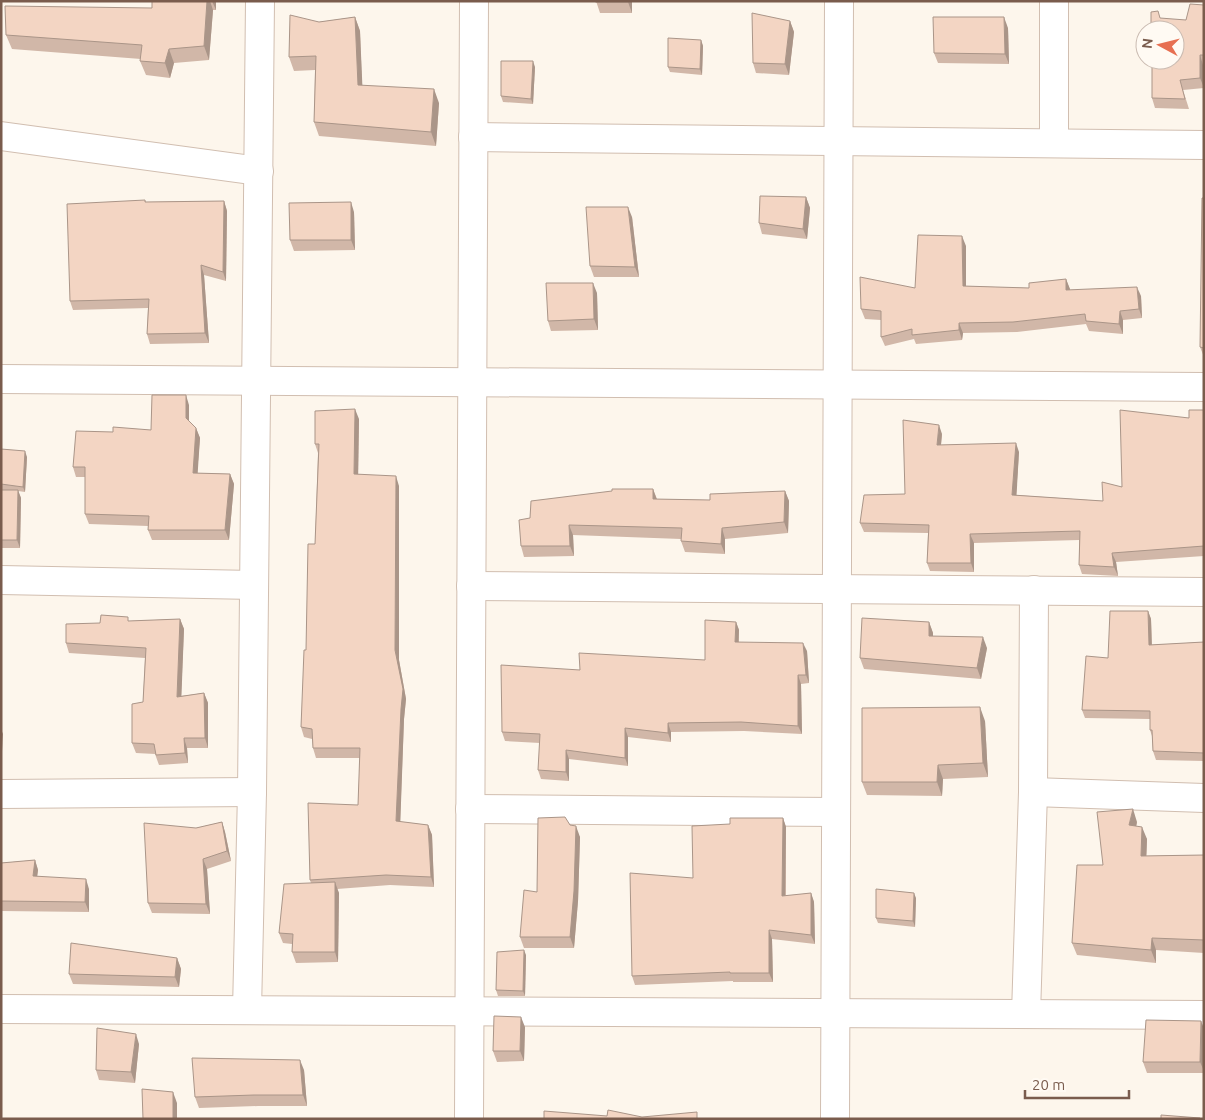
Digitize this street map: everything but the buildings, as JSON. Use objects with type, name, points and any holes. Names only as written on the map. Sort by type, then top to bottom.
[{"type":"street","points":[[247,1010],[252,792],[260,1]]},
{"type":"street","points":[[469,1119],[474,1]]},
{"type":"street","points":[[834,1119],[839,1]]},
{"type":"street","points":[[1054,1],[1054,143]]},
{"type":"street","points":[[1,136],[259,171]]},
{"type":"street","points":[[473,137],[1204,145]]},
{"type":"street","points":[[1,379],[1204,387]]},
{"type":"street","points":[[1,580],[254,584]]},
{"type":"street","points":[[471,586],[1204,592]]},
{"type":"street","points":[[1026,1014],[1033,792],[1034,590]]},
{"type":"street","points":[[1,794],[252,792]]},
{"type":"street","points":[[1033,792],[1204,798]]},
{"type":"street","points":[[470,808],[836,812]]},
{"type":"street","points":[[1,1009],[1204,1015]]}]
